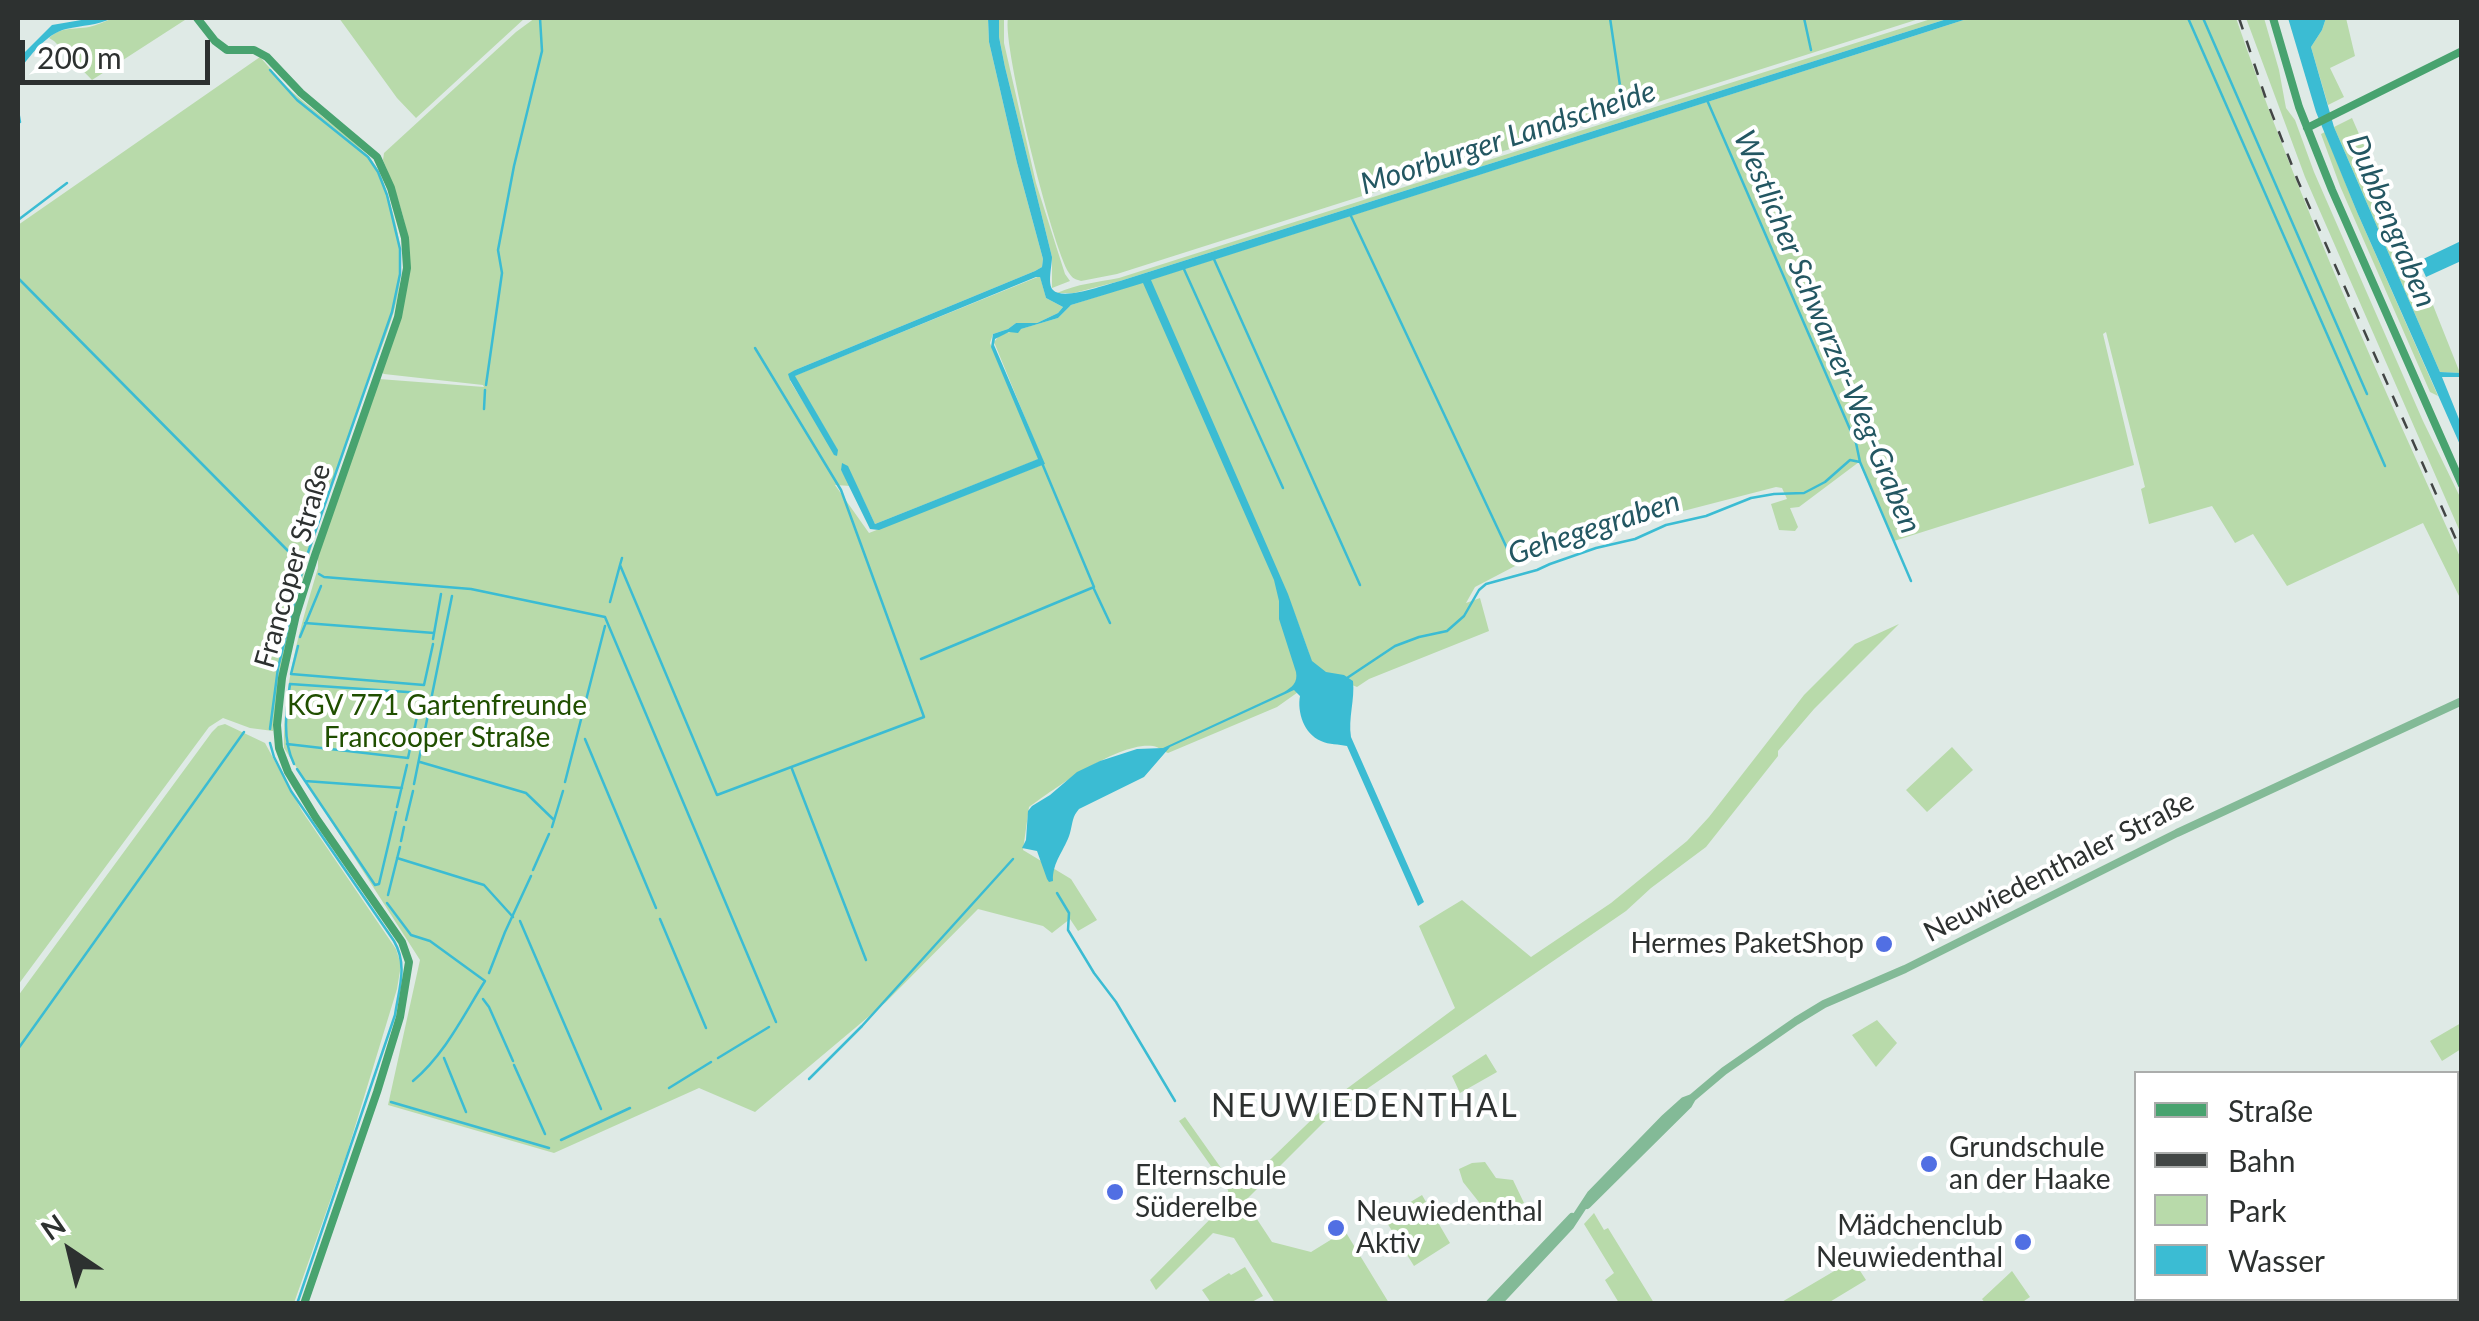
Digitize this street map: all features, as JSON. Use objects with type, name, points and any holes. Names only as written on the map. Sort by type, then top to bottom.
[{"type":"main road","name":"Francoper Straße","points":[[197,18],[226,50],[254,50],[264,55],[300,93],[377,157],[401,218],[407,254],[406,287],[398,317],[311,567],[286,658],[278,708],[277,737],[288,772],[402,942],[409,962],[390,1054],[304,1304]]},
{"type":"main road","points":[[2272,18],[2307,128],[2462,485]]},
{"type":"main road","points":[[2307,128],[2462,51]]},
{"type":"street","name":"Neuwiedenthaler Straße","points":[[1496,1304],[1570,1226],[1591,1194],[1674,1110],[1754,1049],[1824,1004],[1928,958],[2177,832],[2462,701]]},
{"type":"street","name":"Neuwiedenthaler Straße","points":[[1488,1304],[1579,1211]]},
{"type":"green space","points":[[113,18],[188,18],[92,80],[49,38],[63,30],[89,27]]},
{"type":"green space","points":[[339,18],[525,18],[416,118]]},
{"type":"green space","name":"KGV 771 Gartenfreunde Francooper Straße","points":[[535,18],[988,18],[989,42],[1042,267],[795,370],[790,381],[837,456],[837,449],[794,376],[1040,276],[1046,298],[1063,307],[1037,323],[1016,323],[993,334],[990,343],[1039,459],[875,524],[848,468],[841,470],[851,486],[835,485],[869,533],[1044,464],[994,342],[1000,335],[1058,318],[1071,305],[1970,18],[2236,18],[2314,224],[2461,559],[2461,600],[2423,523],[2287,586],[2253,534],[2235,543],[2212,506],[2149,524],[2141,489],[2145,487],[2106,332],[2103,334],[2134,465],[1894,541],[1859,462],[1799,507],[1790,508],[1798,527],[1795,531],[1779,530],[1771,504],[1787,499],[1782,488],[1776,487],[1606,531],[1517,565],[1475,587],[1466,603],[1480,598],[1489,631],[1357,687],[1312,669],[1291,604],[1301,690],[1277,707],[1168,753],[1153,746],[1139,746],[1106,758],[1029,807],[1023,850],[1071,879],[1097,920],[1078,931],[1070,919],[1052,933],[1043,926],[978,909],[886,1002],[755,1112],[699,1088],[554,1153],[388,1105],[420,960],[284,748],[286,702],[318,555],[379,379],[484,387],[381,372],[401,313],[409,266],[404,219],[384,153]]},
{"type":"green space","points":[[999,18],[1004,18],[1004,43],[1036,183],[1070,281],[1052,288],[1052,257],[1005,67]]},
{"type":"green space","points":[[1008,18],[1922,18],[1117,274],[1081,281],[1070,275],[1061,256],[1041,188],[1020,104]]},
{"type":"green space","points":[[1934,18],[1950,18],[1120,281],[1074,293],[1057,293],[1119,278]]},
{"type":"green space","points":[[2246,18],[2264,18],[2286,108],[2295,120],[2423,421],[2461,499],[2461,534],[2305,177]]},
{"type":"green space","points":[[2326,18],[2346,18],[2355,56],[2330,68],[2344,97],[2328,105],[2311,47]]},
{"type":"green space","points":[[260,57],[292,92],[359,147],[379,171],[400,250],[395,308],[370,372],[298,594],[273,731],[223,718],[209,727],[18,985],[18,225]]},
{"type":"green space","points":[[2352,118],[2460,373],[2440,372],[2334,127]]},
{"type":"green space","points":[[2325,132],[2438,396],[2430,392],[2340,186],[2321,134]]},
{"type":"green space","points":[[1899,624],[1814,709],[1706,847],[1626,911],[1358,1095],[1323,1123],[1245,1201],[1272,1242],[1311,1252],[1345,1231],[1389,1303],[1275,1303],[1234,1238],[1213,1233],[1156,1290],[1150,1280],[1229,1200],[1228,1190],[1179,1121],[1185,1117],[1233,1185],[1245,1184],[1333,1099],[1455,1008],[1419,926],[1462,900],[1531,957],[1611,903],[1687,841],[1804,695],[1855,644]]},
{"type":"green space","points":[[225,724],[265,743],[302,811],[396,949],[401,965],[347,1153],[294,1303],[18,1303],[18,996],[212,732]]},
{"type":"green space","points":[[1952,747],[1973,770],[1927,812],[1906,790]]},
{"type":"green space","points":[[1877,1020],[1897,1043],[1876,1067],[1852,1035]]},
{"type":"green space","points":[[2461,1023],[2461,1049],[2442,1061],[2430,1041]]},
{"type":"green space","points":[[1486,1054],[1497,1072],[1460,1093],[1452,1076]]},
{"type":"green space","points":[[1485,1162],[1496,1178],[1513,1180],[1524,1203],[1500,1212],[1486,1211],[1463,1182],[1459,1169]]},
{"type":"green space","points":[[1422,1195],[1450,1243],[1414,1266],[1384,1218]]},
{"type":"green space","points":[[1594,1213],[1604,1230],[1608,1228],[1654,1303],[1619,1303],[1605,1280],[1614,1273],[1584,1224]]},
{"type":"green space","points":[[1853,1260],[1866,1280],[1828,1303],[1780,1303]]},
{"type":"green space","points":[[1245,1267],[1263,1296],[1250,1303],[1211,1303],[1202,1290]]},
{"type":"green space","points":[[2012,1271],[2030,1297],[2021,1303],[1985,1303],[1982,1299]]},
{"type":"water","points":[[113,18],[52,35],[18,72],[18,59],[52,25]]},
{"type":"water","points":[[988,18],[999,18],[1005,67],[1052,257],[1051,287],[1066,294],[1120,281],[1950,18],[1970,18],[1151,280],[1288,594],[1312,661],[1326,672],[1353,681],[1351,737],[1424,902],[1418,906],[1347,746],[1324,742],[1310,733],[1301,715],[1300,696],[1294,690],[1170,747],[1144,777],[1079,809],[1053,881],[1047,879],[1037,851],[1022,848],[1028,811],[1077,772],[1137,749],[1163,748],[1284,692],[1296,679],[1279,619],[1274,580],[1143,283],[1071,305],[1058,318],[995,339],[994,345],[1045,464],[879,530],[870,529],[841,470],[842,463],[848,466],[875,524],[1038,459],[991,347],[993,334],[1016,323],[1037,323],[1063,307],[1046,298],[1040,277],[1036,277],[795,376],[838,450],[837,456],[790,380],[788,374],[795,370],[1042,267],[989,42]]},
{"type":"water","points":[[2288,18],[2326,18],[2311,47],[2334,127],[2440,372],[2461,373],[2461,377],[2442,377],[2461,424],[2461,447],[2316,112]]},
{"type":"water","points":[[2461,241],[2461,261],[2426,277],[2419,261]]},
{"type":"waterway","points":[[486,385],[502,273],[498,250],[542,51],[540,18]]},
{"type":"waterway","name":"Moorburger Landscheide","points":[[1610,18],[1622,99]]},
{"type":"waterway","points":[[1804,18],[1811,50]]},
{"type":"waterway","points":[[2188,18],[2385,466]]},
{"type":"waterway","points":[[2203,18],[2367,394]]},
{"type":"waterway","points":[[270,70],[297,100],[368,157],[387,195],[400,249],[400,274],[392,312],[304,564],[278,668],[270,729]]},
{"type":"waterway","name":"Westlicher Schwarzer-Weg-Graben","points":[[1707,100],[1856,443],[1860,462],[1911,581]]},
{"type":"waterway","points":[[18,111],[20,122]]},
{"type":"waterway","points":[[18,220],[67,183]]},
{"type":"waterway","points":[[1350,214],[1513,561]]},
{"type":"waterway","points":[[1213,257],[1360,585]]},
{"type":"waterway","points":[[1183,267],[1283,488]]},
{"type":"waterway","points":[[18,278],[303,563]]},
{"type":"waterway","points":[[622,558],[620,565],[717,795],[924,717],[841,490],[755,348]]},
{"type":"waterway","points":[[484,409],[485,390]]},
{"type":"waterway","name":"Gehegegraben","points":[[1347,678],[1395,646],[1447,631],[1464,616],[1486,584],[1635,539],[1666,525],[1706,516],[1751,498],[1804,493],[1825,482],[1850,460],[1860,462]]},
{"type":"waterway","points":[[921,659],[1094,587],[1042,463]]},
{"type":"waterway","points":[[610,602],[620,565]]},
{"type":"waterway","points":[[319,574],[471,589],[605,617],[776,1022]]},
{"type":"waterway","points":[[300,637],[321,586]]},
{"type":"waterway","points":[[1094,589],[1110,623]]},
{"type":"waterway","points":[[433,639],[441,594]]},
{"type":"waterway","points":[[414,784],[452,596]]},
{"type":"waterway","points":[[305,623],[434,633]]},
{"type":"waterway","points":[[565,782],[605,626]]},
{"type":"waterway","points":[[298,646],[291,674],[424,685],[433,644]]},
{"type":"waterway","points":[[287,744],[408,758],[422,693],[290,684],[286,735],[288,745],[290,754],[294,764]]},
{"type":"waterway","points":[[18,1049],[244,732]]},
{"type":"waterway","points":[[585,739],[656,908]]},
{"type":"waterway","points":[[270,743],[291,791],[394,941],[402,968],[395,1015],[297,1304]]},
{"type":"waterway","points":[[420,762],[526,793],[554,820]]},
{"type":"waterway","points":[[397,807],[407,765]]},
{"type":"waterway","points":[[297,769],[375,885],[379,884],[396,812]]},
{"type":"waterway","points":[[792,769],[866,960]]},
{"type":"waterway","points":[[305,781],[402,788]]},
{"type":"waterway","points":[[406,820],[413,791]]},
{"type":"waterway","points":[[552,827],[563,791]]},
{"type":"waterway","points":[[401,841],[404,827]]},
{"type":"waterway","points":[[533,870],[549,834]]},
{"type":"waterway","points":[[388,895],[400,847]]},
{"type":"waterway","points":[[397,858],[484,885],[513,917]]},
{"type":"waterway","points":[[809,1079],[1013,859]]},
{"type":"waterway","points":[[489,973],[531,876]]},
{"type":"waterway","points":[[1057,893],[1069,913],[1068,930],[1175,1101]]},
{"type":"waterway","points":[[387,903],[411,935],[430,941],[485,981],[444,1047],[413,1081]]},
{"type":"waterway","points":[[660,919],[706,1028]]},
{"type":"waterway","points":[[520,921],[601,1109]]},
{"type":"waterway","points":[[483,999],[513,1061]]},
{"type":"waterway","points":[[718,1058],[769,1027]]},
{"type":"waterway","points":[[444,1058],[466,1112]]},
{"type":"waterway","points":[[669,1088],[711,1062]]},
{"type":"waterway","points":[[514,1065],[545,1134]]},
{"type":"waterway","points":[[391,1102],[549,1148]]},
{"type":"waterway","points":[[561,1140],[630,1108]]},
{"type":"railway","points":[[2239,18],[2298,181],[2462,553]]},
{"type":"railway","points":[[2448,1304],[2452,1301]]},
{"type":"place","name":"Hermes PaketShop","points":[[1884,944]]},
{"type":"place","name":"Grundschule an der Haake","points":[[1929,1164]]},
{"type":"place","name":"Elternschule Süderelbe","points":[[1115,1192]]},
{"type":"place","name":"Neuwiedenthal Aktiv","points":[[1336,1228]]},
{"type":"place","name":"Mädchenclub Neuwiedenthal","points":[[2023,1242]]},
{"type":"district","name":"NEUWIEDENTHAL","points":[[1365,1107]]},
{"type":"water label","name":"Dubbengraben","points":[[2391,221]]}]
